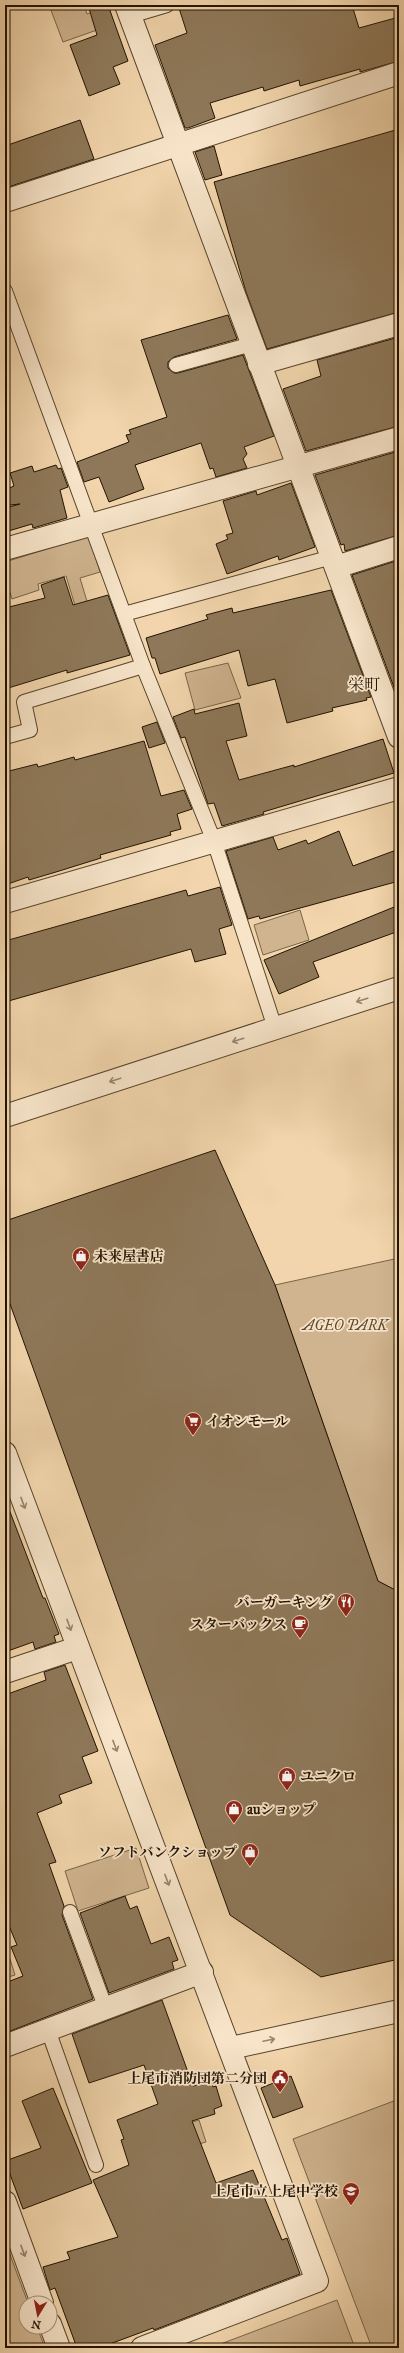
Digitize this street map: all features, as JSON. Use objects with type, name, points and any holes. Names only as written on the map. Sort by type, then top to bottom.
[{"type":"street","points":[[128,11],[176,144],[298,465],[399,737]]},
{"type":"street","points":[[5,201],[176,144],[399,73]]},
{"type":"street","points":[[259,364],[399,324]]},
{"type":"street","points":[[5,549],[298,465],[399,438]]},
{"type":"street","points":[[334,562],[399,548]]},
{"type":"street","points":[[5,902],[399,788]]},
{"type":"street","points":[[5,1116],[399,988]]},
{"type":"street","points":[[5,1453],[77,1648],[231,2048],[317,2281],[142,2348]]},
{"type":"street","points":[[5,1672],[77,1648]]},
{"type":"street","points":[[5,2046],[202,1972]]},
{"type":"street","points":[[231,2048],[399,2011]]},
{"type":"street","points":[[5,2202],[39,2295]]},
{"type":"street","points":[[54,2335],[59,2348]]},
{"type":"lane","points":[[128,11],[167,5]]},
{"type":"lane","points":[[5,291],[143,666],[214,841],[275,1028]]},
{"type":"lane","points":[[176,365],[252,344]]},
{"type":"lane","points":[[124,614],[334,562]]},
{"type":"lane","points":[[5,737],[30,730],[24,702],[143,666]]},
{"type":"lane","points":[[70,1912],[106,2009]]},
{"type":"lane","points":[[48,2030],[96,2165]]},
{"type":"green space","points":[[49,5],[84,5],[87,14],[108,6],[114,24],[63,42]]},
{"type":"green space","points":[[89,536],[100,572],[80,578],[89,608],[77,612],[66,576],[38,584],[39,590],[12,599],[5,576],[5,562]]},
{"type":"green space","points":[[228,663],[241,698],[195,710],[185,673]]},
{"type":"green space","points":[[300,910],[309,940],[263,955],[254,925]]},
{"type":"green space","name":"AGEO PARK","points":[[399,1258],[399,1592],[378,1581],[275,1285]]},
{"type":"green space","points":[[136,1848],[149,1888],[78,1911],[65,1871]]},
{"type":"green space","points":[[5,1943],[15,1975],[5,1978]]},
{"type":"green space","points":[[399,2099],[399,2348],[372,2348],[293,2139]]},
{"type":"green space","points":[[199,2120],[206,2142],[170,2152],[164,2131]]},
{"type":"green space","points":[[5,2241],[25,2295],[18,2295],[18,2335],[40,2335],[45,2348],[5,2348]]},
{"type":"green space","points":[[337,2300],[355,2348],[210,2348]]},
{"type":"building","points":[[88,5],[108,5],[128,61],[113,67],[120,84],[89,96],[70,45],[97,35]]},
{"type":"building","points":[[178,5],[352,5],[359,28],[399,17],[399,61],[360,72],[360,69],[300,86],[299,80],[264,91],[263,87],[210,103],[215,118],[185,128],[155,45],[187,33]]},
{"type":"building","points":[[80,120],[94,159],[5,188],[5,146]]},
{"type":"building","points":[[399,129],[399,312],[267,349],[246,292],[214,182]]},
{"type":"building","points":[[214,146],[222,175],[205,180],[195,152]]},
{"type":"building","points":[[228,315],[237,339],[174,357],[168,362],[168,368],[174,373],[178,373],[243,355],[274,436],[244,447],[247,454],[243,459],[247,468],[216,477],[213,468],[210,469],[201,443],[135,465],[144,489],[109,502],[99,477],[84,482],[77,462],[129,442],[126,435],[131,434],[129,430],[167,417],[141,340]]},
{"type":"building","points":[[399,337],[399,426],[306,451],[283,389],[321,376],[317,360]]},
{"type":"building","points":[[399,451],[399,535],[345,551],[344,544],[341,545],[315,475]]},
{"type":"building","points":[[56,465],[58,469],[61,468],[68,487],[60,490],[67,518],[33,528],[32,524],[5,532],[5,508],[20,504],[10,505],[5,490],[14,486],[10,473],[32,466],[34,472]]},
{"type":"building","points":[[291,483],[315,547],[279,560],[278,556],[227,574],[216,544],[228,539],[226,535],[233,533],[223,501],[256,491],[257,495]]},
{"type":"building","points":[[399,560],[399,689],[395,690],[352,575]]},
{"type":"building","points":[[64,577],[73,605],[108,595],[130,655],[67,673],[67,670],[5,689],[5,608],[45,598],[41,585]]},
{"type":"building","points":[[331,590],[371,697],[366,698],[367,700],[332,708],[333,711],[287,723],[275,679],[248,686],[239,650],[160,674],[155,658],[152,658],[146,638],[208,619],[206,615],[232,608],[233,613]]},
{"type":"building","points":[[239,703],[247,736],[226,741],[239,780],[294,765],[294,767],[383,739],[394,773],[263,812],[264,814],[222,826],[214,803],[208,804],[185,737],[181,738],[173,717],[194,709],[195,714]]},
{"type":"building","points":[[157,722],[165,743],[149,748],[142,727]]},
{"type":"building","points":[[144,741],[161,796],[184,790],[192,809],[177,814],[181,829],[170,832],[171,835],[100,855],[101,858],[29,880],[28,877],[5,885],[5,772],[37,764],[38,767],[74,757],[75,760]]},
{"type":"building","points":[[339,831],[353,866],[399,849],[399,881],[260,919],[259,916],[248,919],[226,851],[273,837],[278,850],[306,840],[308,844]]},
{"type":"building","points":[[220,887],[232,925],[219,929],[226,954],[195,962],[191,949],[5,1002],[5,941],[186,890],[188,896]]},
{"type":"building","points":[[399,905],[399,931],[313,962],[319,977],[279,994],[264,960]]},
{"type":"building","name":"イオンモール","points":[[215,1150],[275,1285],[378,1581],[399,1592],[399,1959],[321,1977],[230,1915],[5,1290],[5,1221]]},
{"type":"building","points":[[7,1504],[43,1598],[45,1598],[59,1634],[54,1636],[56,1642],[35,1649],[33,1642],[5,1652]]},
{"type":"building","points":[[65,1665],[98,1751],[82,1757],[92,1783],[59,1795],[62,1803],[37,1813],[56,1862],[49,1864],[64,1906],[62,1915],[93,1999],[5,2033],[5,1983],[23,1976],[11,1947],[17,1945],[5,1916],[5,1695],[46,1680],[44,1672]]},
{"type":"building","points":[[125,1896],[130,1909],[137,1906],[151,1944],[169,1937],[178,1960],[172,1962],[174,1969],[109,1993],[80,1913]]},
{"type":"building","points":[[162,2000],[193,2086],[211,2081],[213,2087],[216,2086],[222,2106],[214,2109],[215,2114],[192,2121],[216,2183],[253,2170],[282,2240],[287,2238],[300,2274],[154,2330],[153,2328],[99,2348],[77,2348],[58,2295],[55,2288],[50,2290],[43,2267],[70,2259],[67,2252],[118,2237],[93,2180],[129,2165],[121,2140],[124,2139],[117,2120],[158,2104],[144,2065],[89,2083],[72,2034]]},
{"type":"building","points":[[291,2076],[303,2107],[273,2118],[261,2088]]},
{"type":"building","points":[[53,2088],[92,2183],[23,2209],[5,2161],[41,2148],[22,2101]]},
{"type":"place","name":"未来屋書店","points":[[81,1271]]},
{"type":"place","name":"イオンモール","points":[[193,1436]]},
{"type":"place","name":"バーガーキング","points":[[346,1617]]},
{"type":"place","name":"スターバックス","points":[[300,1639]]},
{"type":"place","name":"ユニクロ","points":[[287,1791]]},
{"type":"place","name":"auショップ","points":[[234,1824]]},
{"type":"place","name":"ソフトバンクショップ","points":[[250,1867]]},
{"type":"place","name":"上尾市消防団第二分団","points":[[280,2093]]},
{"type":"place","name":"上尾市立上尾中学校","points":[[351,2206]]},
{"type":"district","name":"栄町","points":[[364,684]]}]
